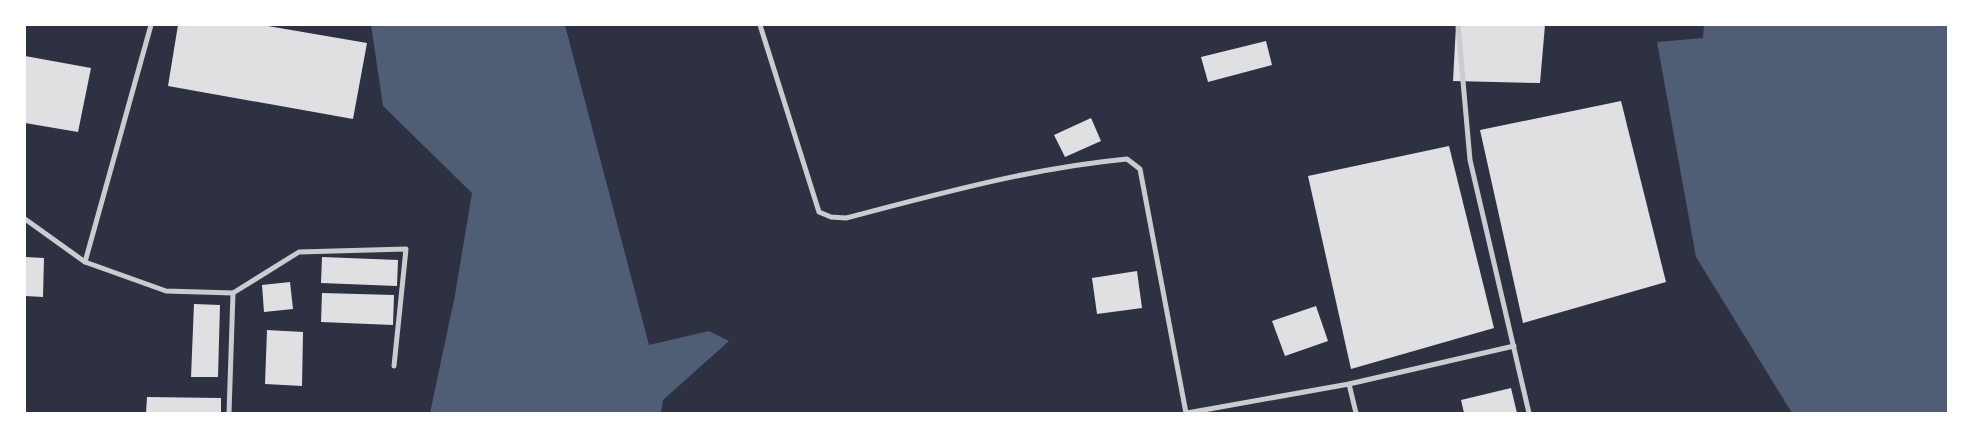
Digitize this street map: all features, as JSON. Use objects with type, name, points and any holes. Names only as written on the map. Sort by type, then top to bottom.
[{"type":"street","points":[[85,262],[151,25]]},
{"type":"street","points":[[760,25],[819,212],[831,217],[846,218],[975,184],[1091,162],[1127,159],[1140,169],[1186,413],[1349,384],[1514,346]]},
{"type":"street","points":[[1458,25],[1470,160],[1529,413]]},
{"type":"street","points":[[25,219],[85,262],[166,291],[233,293],[298,252],[406,249],[394,366]]},
{"type":"street","points":[[229,413],[233,293]]},
{"type":"street","points":[[1349,384],[1356,413]]},
{"type":"water","points":[[371,25],[565,25],[649,345],[709,331],[729,341],[663,400],[661,413],[430,413],[455,295],[472,193],[383,106]]},
{"type":"water","points":[[1704,25],[1948,25],[1948,413],[1792,413],[1696,257],[1657,42],[1703,38]]},
{"type":"building","points":[[178,25],[262,25],[367,43],[353,119],[168,86]]},
{"type":"building","points":[[1456,25],[1545,25],[1540,83],[1453,81]]},
{"type":"building","points":[[1266,41],[1272,65],[1208,82],[1201,57]]},
{"type":"building","points":[[25,56],[91,68],[78,132],[25,123]]},
{"type":"building","points":[[1621,101],[1666,282],[1523,323],[1480,130]]},
{"type":"building","points":[[1091,118],[1101,141],[1065,157],[1054,135]]},
{"type":"building","points":[[1449,146],[1494,328],[1351,369],[1308,176]]},
{"type":"building","points":[[25,257],[44,258],[43,297],[25,296]]},
{"type":"building","points":[[322,257],[398,260],[397,286],[321,283]]},
{"type":"building","points":[[1137,271],[1142,308],[1097,314],[1092,278]]},
{"type":"building","points":[[290,282],[293,309],[264,312],[262,285]]},
{"type":"building","points":[[322,293],[394,295],[393,325],[321,322]]},
{"type":"building","points":[[194,304],[220,305],[218,377],[191,377]]},
{"type":"building","points":[[1316,306],[1328,341],[1285,356],[1272,321]]},
{"type":"building","points":[[267,330],[303,332],[302,386],[265,384]]},
{"type":"building","points":[[1511,388],[1517,413],[1464,413],[1461,400]]},
{"type":"building","points":[[147,397],[221,398],[221,413],[146,413]]}]
